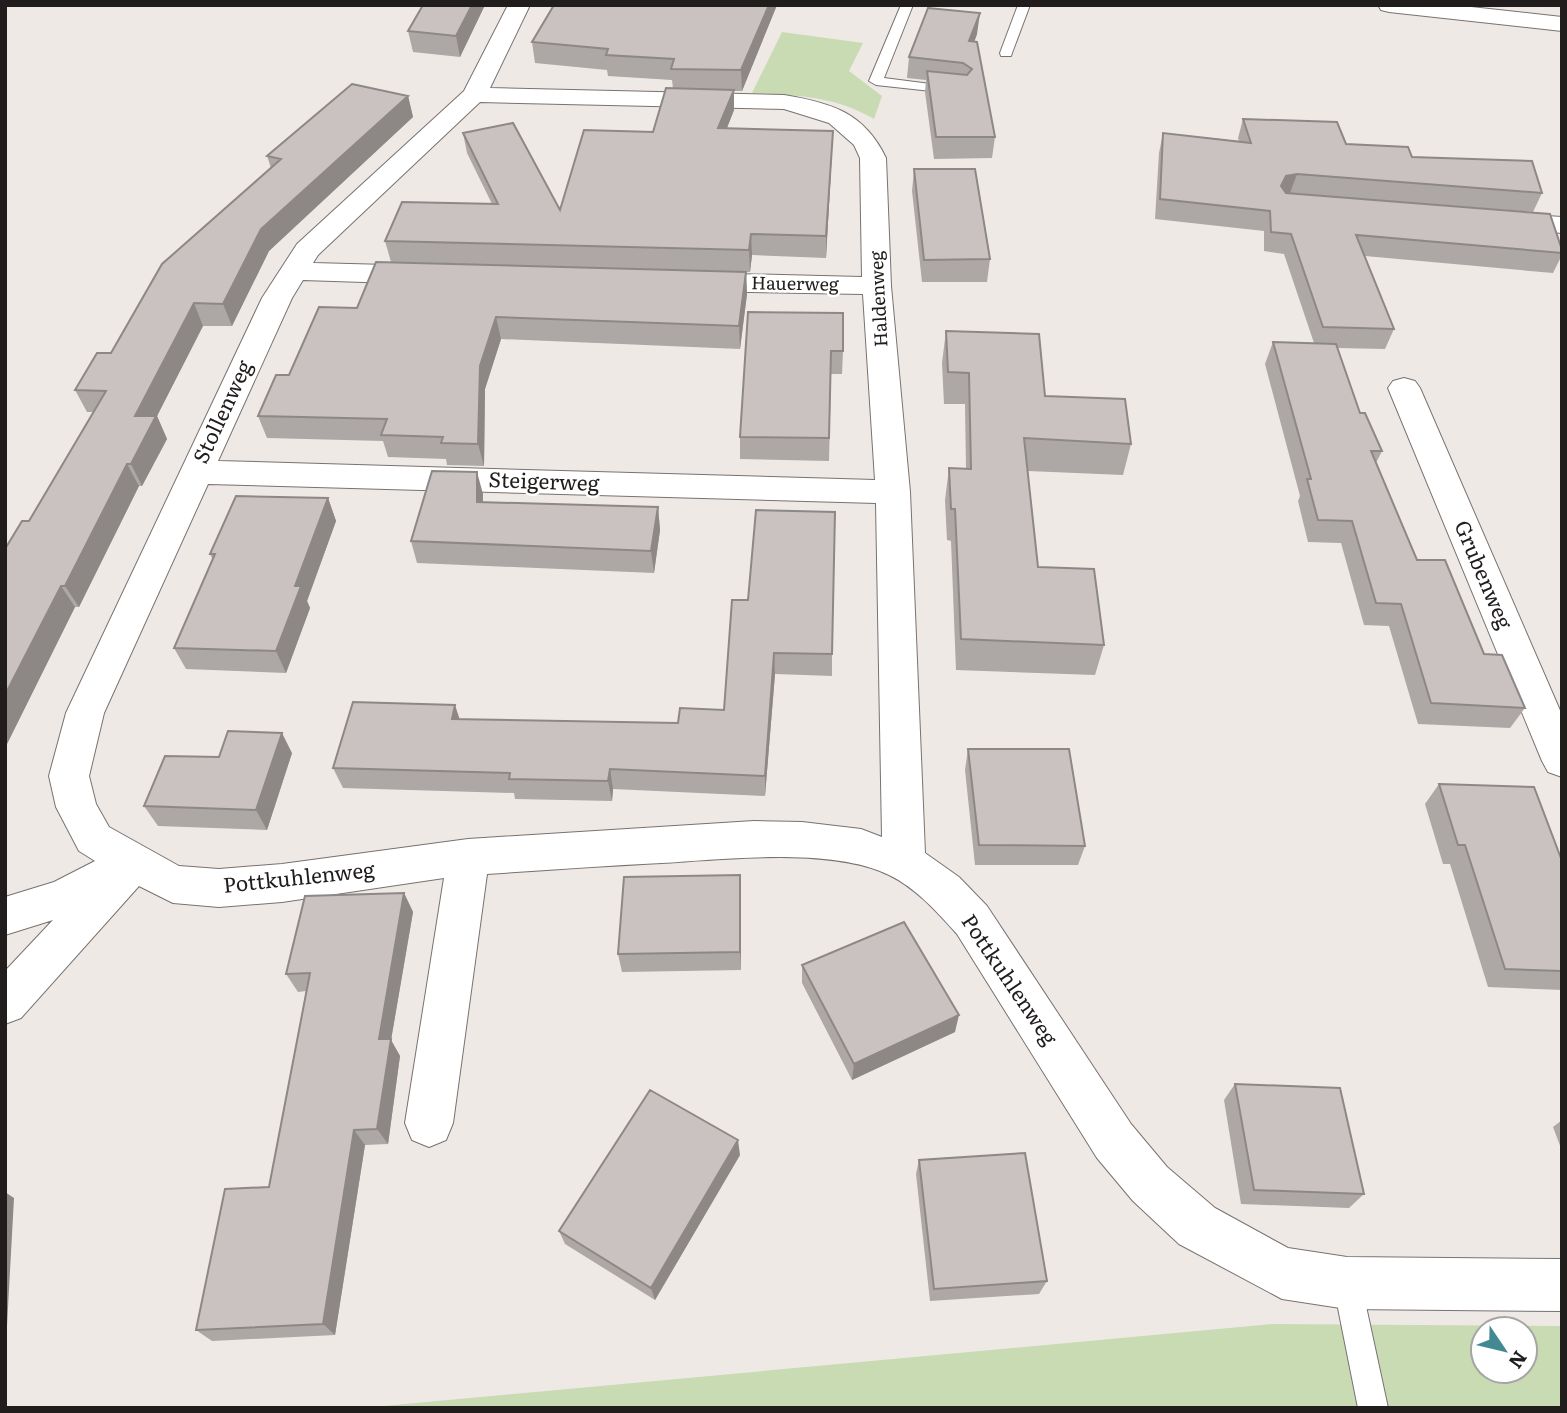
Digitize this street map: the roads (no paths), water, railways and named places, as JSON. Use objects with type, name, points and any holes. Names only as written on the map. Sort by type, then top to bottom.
[{"type":"street","name":"Stollenweg","points":[[134,862],[94,839],[76,807],[69,776],[85,713],[276,298],[307,250],[474,95],[519,5]]},
{"type":"street","points":[[1389,5],[1562,24]]},
{"type":"street","name":"Haldenweg","points":[[474,95],[784,102],[829,112],[857,130],[868,144],[873,158],[877,286],[893,492],[904,862]]},
{"type":"street","points":[[1469,219],[1562,225]]},
{"type":"street","points":[[294,271],[447,275]]},
{"type":"street","name":"Hauerweg","points":[[669,281],[877,286]]},
{"type":"street","name":"Grubenweg","points":[[1404,388],[1562,761]]},
{"type":"street","name":"Steigerweg","points":[[196,472],[893,492]]},
{"type":"street","name":"Pottkuhlenweg","points":[[134,862],[173,884],[219,888],[282,883],[468,857],[754,839],[802,840],[861,847],[904,862],[944,890],[972,920],[1114,1141],[1150,1184],[1197,1226],[1282,1273],[1347,1283],[1562,1285]]},
{"type":"street","points":[[429,1123],[468,857]]},
{"type":"street","points":[[5,916],[65,897],[134,862]]},
{"type":"street","points":[[5,1003],[134,862]]},
{"type":"lane","points":[[907,5],[876,81],[960,91]]},
{"type":"lane","points":[[1006,53],[1024,5]]},
{"type":"lane","points":[[1347,1283],[1373,1408]]}]
